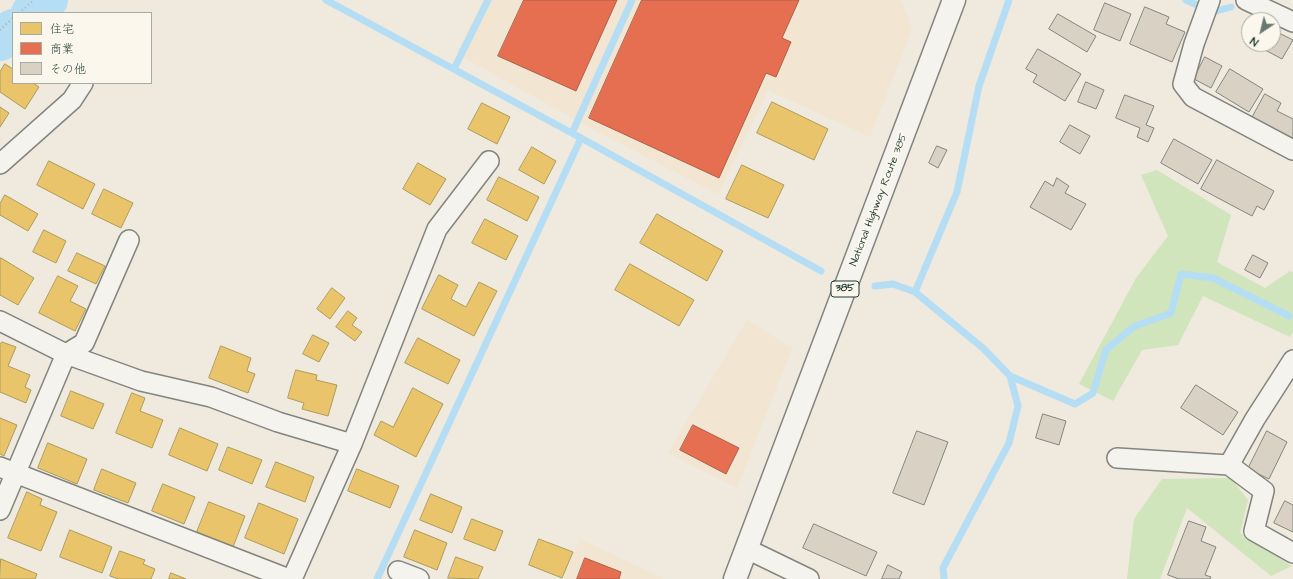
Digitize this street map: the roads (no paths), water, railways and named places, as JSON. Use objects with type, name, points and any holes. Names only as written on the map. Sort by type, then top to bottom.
[{"type":"highway","name":"National Highway Route 385","points":[[735,579],[954,0]]},
{"type":"street","points":[[1210,0],[1194,44],[1183,84],[1193,97],[1293,150]]},
{"type":"street","points":[[1246,0],[1293,22]]},
{"type":"street","points":[[0,164],[72,100],[83,84]]},
{"type":"street","points":[[8,470],[290,579],[352,444],[438,229],[490,161]]},
{"type":"street","points":[[0,510],[8,470],[66,354],[84,343],[129,240]]},
{"type":"street","points":[[0,321],[66,354],[141,381],[211,397],[278,422],[352,444]]},
{"type":"street","points":[[1229,465],[1255,419],[1293,360]]},
{"type":"street","points":[[1117,458],[1229,465],[1264,491],[1254,531],[1293,553]]},
{"type":"street","points":[[747,549],[809,579]]},
{"type":"street","points":[[398,571],[419,579]]},
{"type":"waterway","points":[[32,12],[48,0]]},
{"type":"waterway","points":[[326,0],[581,138],[821,271]]},
{"type":"waterway","points":[[454,69],[488,0]]},
{"type":"waterway","points":[[572,133],[632,0]]},
{"type":"waterway","points":[[915,292],[957,192],[979,86],[1009,0]]},
{"type":"waterway","points":[[1186,0],[1195,4]]},
{"type":"waterway","points":[[1213,12],[1231,7]]},
{"type":"waterway","points":[[0,41],[12,30]]},
{"type":"waterway","points":[[377,579],[581,138]]},
{"type":"waterway","points":[[1010,376],[1075,404],[1093,393],[1106,350],[1133,327],[1171,313],[1181,274],[1213,278],[1289,316]]},
{"type":"waterway","points":[[875,286],[893,284],[915,292],[984,349],[1010,376],[1018,406],[1009,443],[943,568],[944,579]]}]
